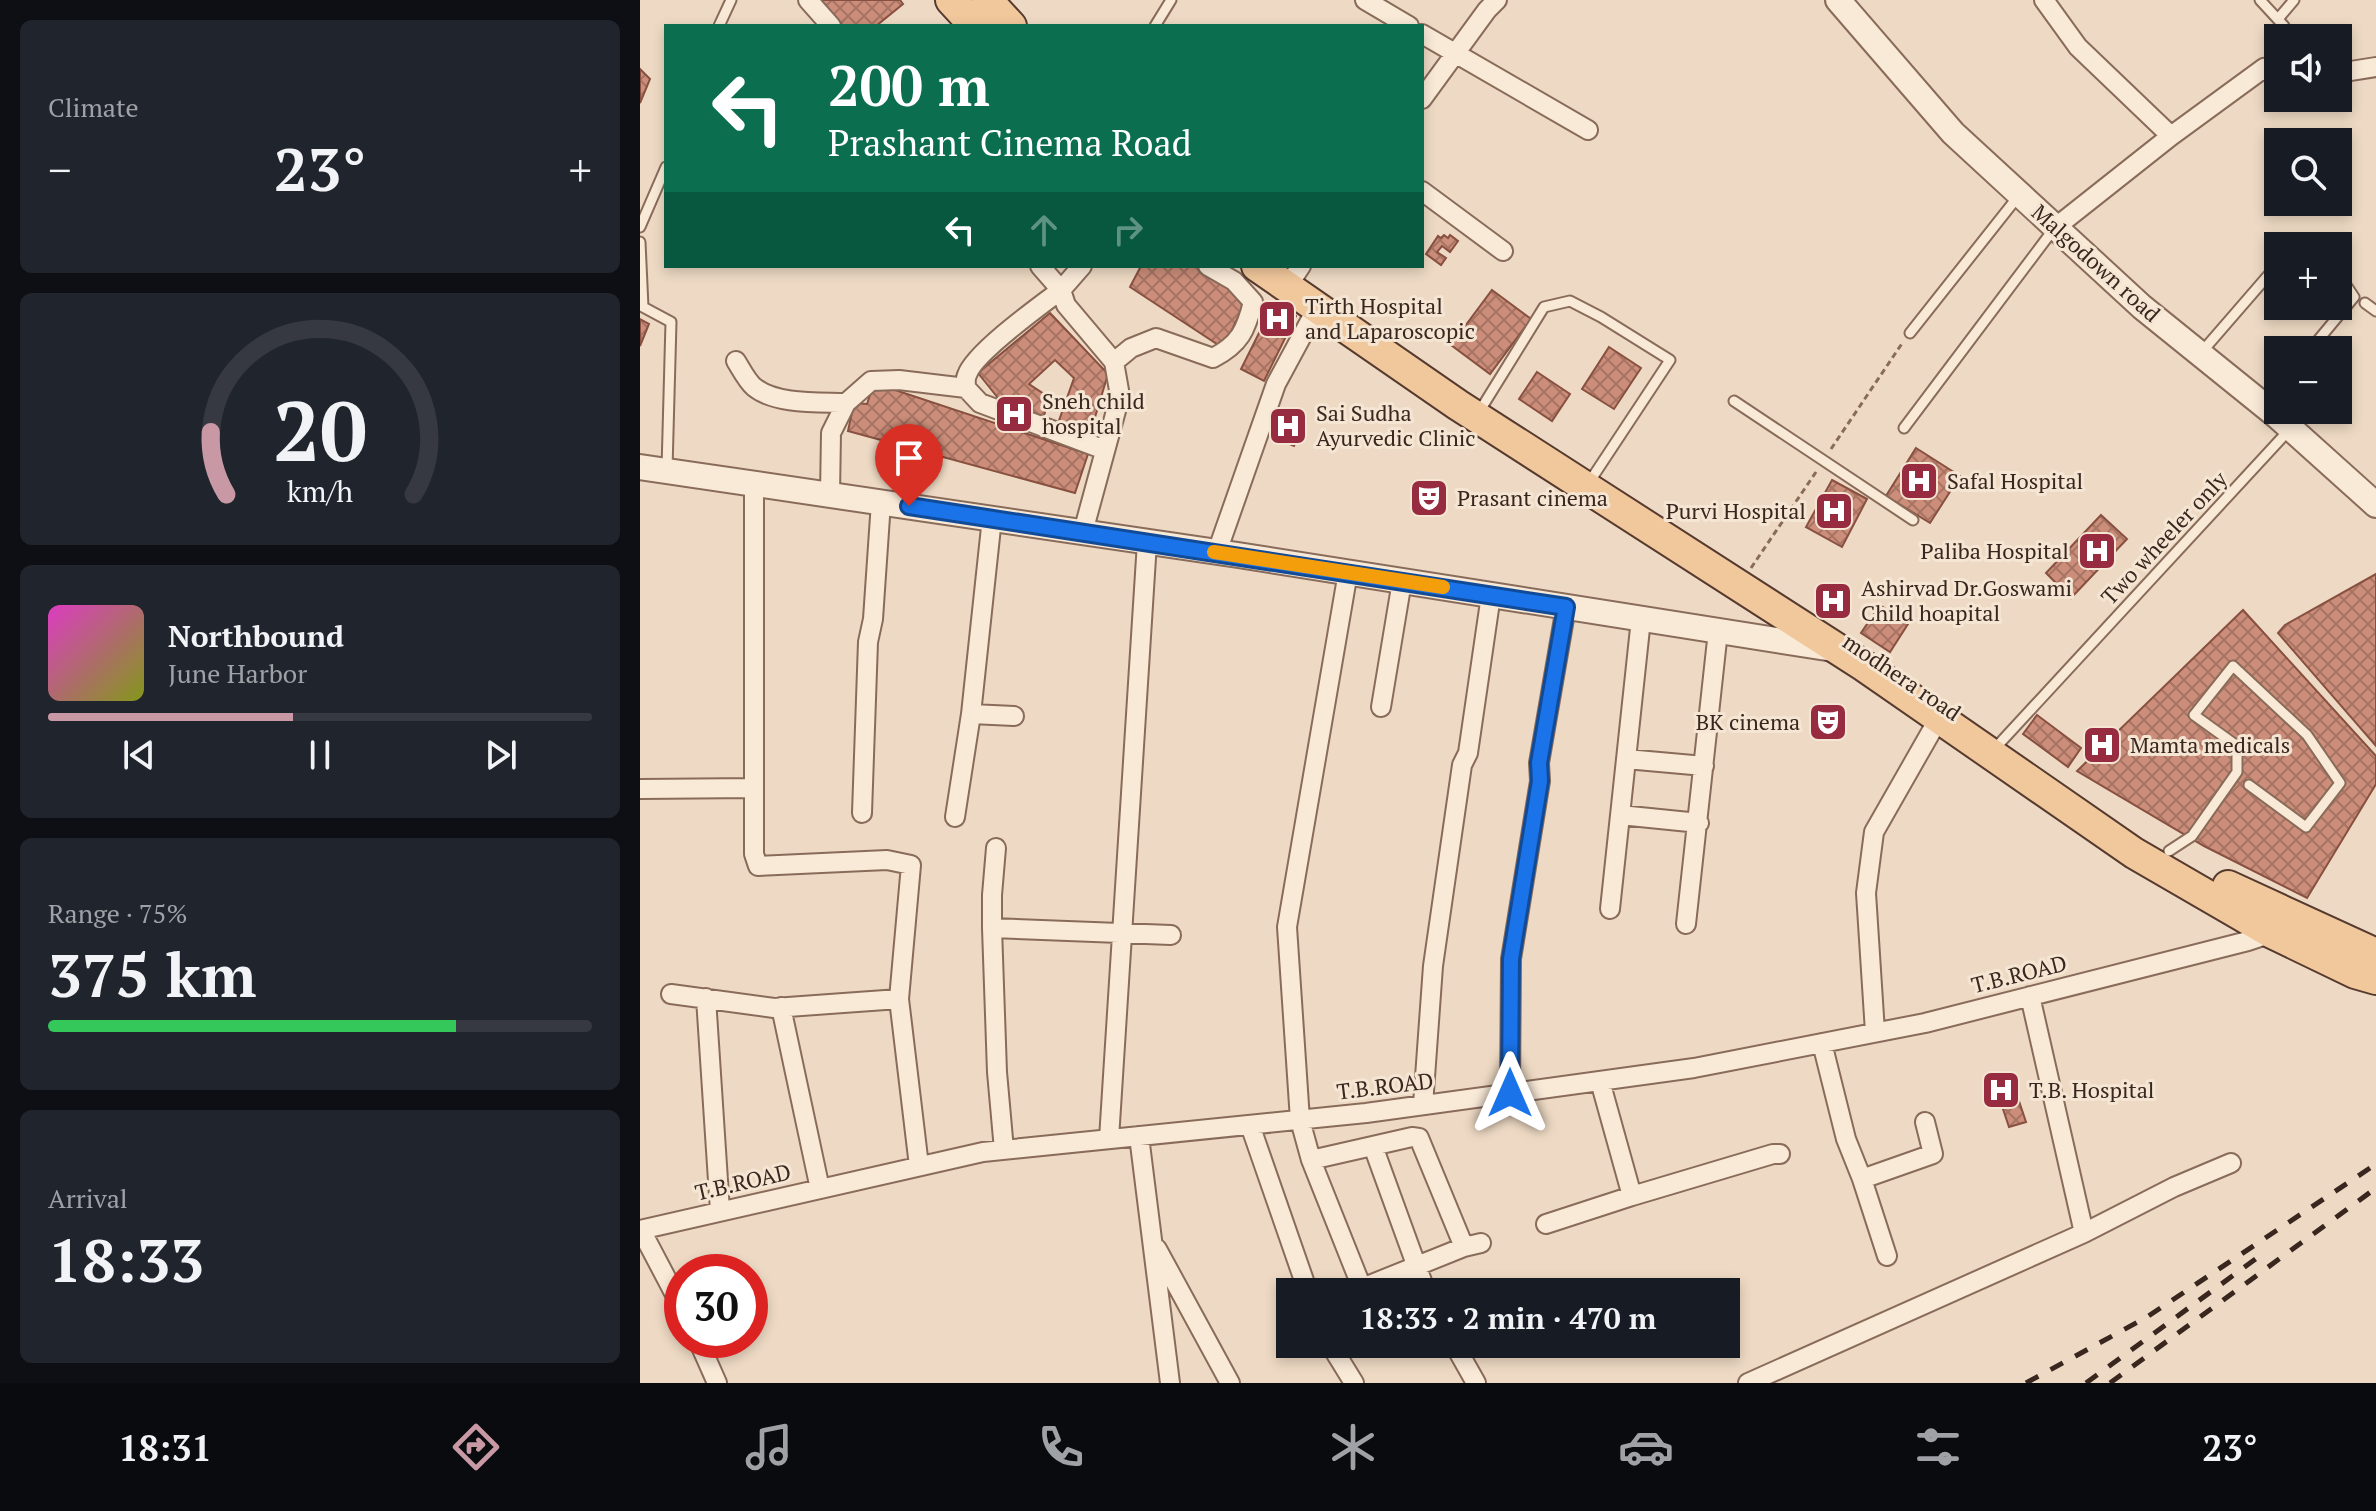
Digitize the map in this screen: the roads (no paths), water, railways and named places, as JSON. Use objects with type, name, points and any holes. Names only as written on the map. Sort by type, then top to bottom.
[{"type":"main road","points":[[951,0],[973,24]]},
{"type":"main road","points":[[987,0],[1009,24]]},
{"type":"main road","points":[[1267,268],[1292,273],[1317,308],[1458,405],[1840,650],[2134,853],[2272,933],[2355,973],[2376,979]]},
{"type":"main road","name":"modhera road","points":[[1292,273],[1484,404],[1873,656],[1999,744],[2169,851],[2236,891],[2376,954]]},
{"type":"street","points":[[808,0],[829,24]]},
{"type":"street","points":[[1365,0],[1406,24]]},
{"type":"street","points":[[1424,96],[1497,0]]},
{"type":"street","name":"Malgodown road","points":[[1838,0],[1953,133],[2142,307],[2200,354],[2264,393]]},
{"type":"street","points":[[2044,0],[2078,47],[2171,136]]},
{"type":"street","points":[[1424,35],[1588,130]]},
{"type":"street","points":[[2352,71],[2376,67]]},
{"type":"street","points":[[2056,227],[2171,136],[2264,77]]},
{"type":"street","points":[[1424,192],[1503,251]]},
{"type":"street","points":[[1042,268],[1061,290],[1066,305],[1114,362],[1120,396],[1083,532]]},
{"type":"street","points":[[966,388],[967,375],[975,362],[1011,328],[1061,290],[1080,268]]},
{"type":"street","points":[[1114,362],[1131,348],[1156,338],[1213,358],[1230,349],[1247,325],[1253,302],[1234,281],[1211,268]]},
{"type":"street","points":[[1217,552],[1276,384],[1317,308]]},
{"type":"street","points":[[736,361],[753,387],[768,394],[797,402],[846,403]]},
{"type":"street","points":[[830,494],[831,433],[846,403],[871,381],[899,380],[966,388],[980,403],[1105,450]]},
{"type":"street","name":"Malgodown road","points":[[2288,424],[2376,505]]},
{"type":"street","points":[[640,467],[1217,552],[1840,650]]},
{"type":"street","points":[[754,482],[754,854],[758,866],[887,860],[911,865],[899,999],[919,1166]]},
{"type":"street","points":[[862,813],[868,642],[873,619],[881,502]]},
{"type":"street","points":[[955,817],[971,714],[992,518]]},
{"type":"street","points":[[1109,1139],[1147,542]]},
{"type":"street","points":[[1348,572],[1287,927],[1300,1120],[1311,1160],[1362,1288],[1473,1245],[1419,1138],[1415,1106],[1462,765],[1468,753],[1491,595]]},
{"type":"street","points":[[1381,707],[1402,581]]},
{"type":"street","points":[[1510,1093],[1511,959],[1540,781],[1539,763],[1566,607]]},
{"type":"street","points":[[1610,909],[1641,619]]},
{"type":"street","points":[[1686,924],[1718,631]]},
{"type":"street","points":[[971,714],[1014,716]]},
{"type":"street","points":[[1875,1032],[1866,893],[1874,832],[1939,718]]},
{"type":"street","points":[[1626,759],[1704,766]]},
{"type":"street","points":[[640,789],[753,788]]},
{"type":"street","points":[[1620,815],[1699,823]]},
{"type":"street","points":[[996,848],[992,928],[997,1072],[1004,1150]]},
{"type":"street","points":[[992,928],[1171,935]]},
{"type":"street","name":"T.B.ROAD","points":[[640,1230],[983,1152],[1300,1120],[1694,1068],[1925,1023],[2272,933]]},
{"type":"street","points":[[671,994],[781,1007],[899,999]]},
{"type":"street","points":[[2030,996],[2084,1233]]},
{"type":"street","points":[[706,998],[720,1211]]},
{"type":"street","points":[[781,1007],[820,1189]]},
{"type":"street","points":[[1822,1043],[1846,1139],[1887,1256]]},
{"type":"street","points":[[1600,1081],[1632,1196]]},
{"type":"street","points":[[1862,1179],[1933,1154],[1925,1122]]},
{"type":"street","points":[[1250,1125],[1303,1278]]},
{"type":"street","points":[[1139,1136],[1170,1383]]},
{"type":"street","points":[[1311,1160],[1419,1138]]},
{"type":"street","points":[[1373,1146],[1420,1278]]},
{"type":"street","points":[[1546,1224],[1780,1154]]},
{"type":"street","points":[[1748,1383],[2084,1233],[2174,1187],[2231,1163]]},
{"type":"street","points":[[640,1230],[664,1275]]},
{"type":"street","points":[[1152,1239],[1230,1383]]},
{"type":"street","points":[[706,1358],[717,1383]]},
{"type":"street","points":[[1339,1358],[1354,1383]]},
{"type":"street","points":[[1462,1358],[1476,1383]]},
{"type":"lane","points":[[720,24],[731,0]]},
{"type":"lane","points":[[1156,24],[1171,0]]},
{"type":"lane","points":[[2260,0],[2282,24]]},
{"type":"lane","points":[[2278,19],[2294,0]]},
{"type":"lane","points":[[640,227],[664,172]]},
{"type":"lane","points":[[1910,333],[2020,194]]},
{"type":"lane","points":[[1904,428],[2056,227]]},
{"type":"lane","points":[[640,242],[643,307],[671,322],[667,469]]},
{"type":"lane","points":[[2200,354],[2264,280]]},
{"type":"lane","points":[[1484,404],[1544,307],[1570,301],[1670,360],[1594,475]]},
{"type":"lane","points":[[2365,303],[2376,311]]},
{"type":"lane","points":[[2322,336],[2335,320]]},
{"type":"lane","points":[[1734,401],[1913,520]]},
{"type":"lane","name":"Two wheeler only","points":[[1999,744],[2291,428]]},
{"type":"lane","points":[[2169,851],[2192,836],[2237,772],[2237,746],[2194,715],[2233,666],[2307,735],[2340,783],[2306,827],[2249,785]]},
{"type":"railway","points":[[2026,1383],[2147,1317],[2376,1164]]},
{"type":"railway","points":[[2110,1383],[2376,1188]]},
{"type":"railway","points":[[2086,1383],[2257,1258]]},
{"type":"place","name":"Tirth Hospital and Laparoscopic","points":[[1277,319]]},
{"type":"place","name":"Sneh child hospital","points":[[1014,414]]},
{"type":"place","name":"Sai Sudha Ayurvedic Clinic","points":[[1288,426]]},
{"type":"place","name":"Safal Hospital","points":[[1919,481]]},
{"type":"place","name":"Prasant cinema","points":[[1429,498]]},
{"type":"place","name":"Purvi Hospital","points":[[1834,511]]},
{"type":"place","name":"Paliba Hospital","points":[[2097,551]]},
{"type":"place","name":"Ashirvad Dr.Goswami Child hoapital","points":[[1833,601]]},
{"type":"place","name":"BK cinema","points":[[1828,722]]},
{"type":"place","name":"Mamta medicals","points":[[2102,745]]},
{"type":"place","name":"T.B. Hospital","points":[[2001,1090]]}]
